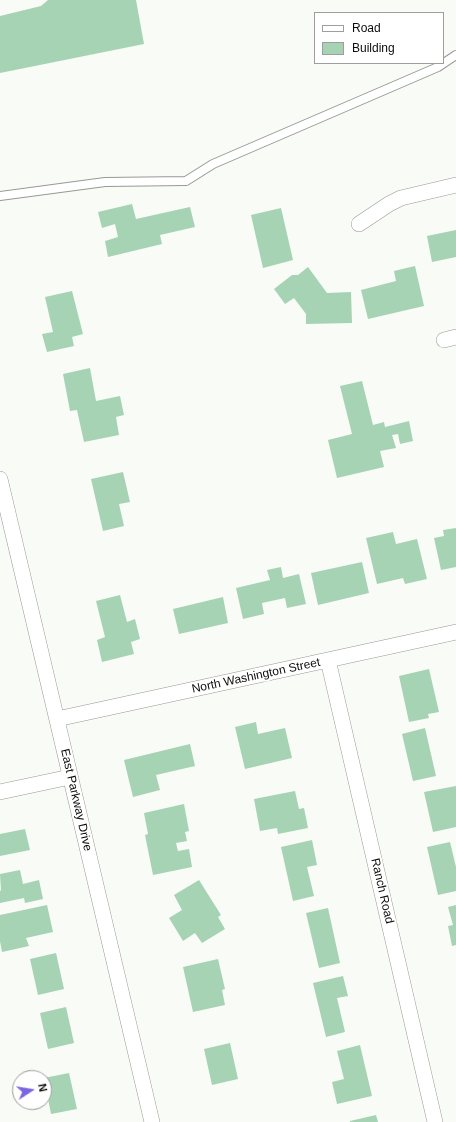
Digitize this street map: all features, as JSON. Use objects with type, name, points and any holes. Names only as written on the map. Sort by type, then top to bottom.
[{"type":"street","points":[[359,224],[389,204],[401,198],[456,185]]},
{"type":"street","name":"East Parkway Drive","points":[[0,479],[152,1122]]},
{"type":"street","name":"North Washington Street","points":[[57,719],[456,632]]},
{"type":"street","name":"Ranch Road","points":[[328,660],[435,1122]]},
{"type":"street","points":[[0,792],[70,777]]},
{"type":"lane","points":[[444,63],[456,55]]},
{"type":"lane","points":[[0,196],[106,182],[186,181],[213,164],[442,64]]},
{"type":"building","points":[[48,0],[136,0],[144,44],[0,73],[0,16],[41,6]]},
{"type":"building","points":[[132,204],[136,219],[190,207],[195,227],[160,235],[162,244],[108,257],[105,241],[118,237],[115,224],[102,228],[98,212]]},
{"type":"building","points":[[281,208],[293,260],[263,268],[251,215]]},
{"type":"building","points":[[456,230],[456,257],[432,262],[427,236]]},
{"type":"building","points":[[415,266],[424,306],[368,319],[361,290],[396,281],[394,271]]},
{"type":"building","points":[[308,267],[327,293],[351,292],[352,323],[306,324],[306,314],[294,298],[285,304],[274,289],[292,275],[298,275]]},
{"type":"building","points":[[72,291],[83,334],[72,337],[74,346],[47,352],[42,334],[53,332],[45,297]]},
{"type":"building","points":[[90,368],[96,401],[120,396],[124,415],[116,417],[119,435],[84,442],[77,410],[70,411],[63,374]]},
{"type":"building","points":[[362,381],[373,425],[384,422],[385,427],[409,421],[413,441],[400,444],[398,434],[392,435],[396,448],[380,451],[384,467],[337,478],[328,440],[352,434],[340,386]]},
{"type":"building","points":[[123,472],[130,502],[119,504],[124,526],[103,531],[91,479]]},
{"type":"building","points":[[456,528],[456,567],[441,570],[434,538],[444,536],[443,530]]},
{"type":"building","points":[[393,532],[396,544],[417,539],[427,579],[405,584],[403,578],[377,584],[366,538]]},
{"type":"building","points":[[362,562],[369,593],[318,605],[311,573]]},
{"type":"building","points":[[281,567],[283,578],[299,574],[306,604],[287,608],[285,598],[262,603],[264,614],[243,619],[236,588],[270,580],[267,570]]},
{"type":"building","points":[[120,595],[127,622],[135,619],[140,639],[131,642],[134,654],[102,662],[97,640],[105,637],[96,601]]},
{"type":"building","points":[[223,597],[228,623],[179,634],[173,609]]},
{"type":"building","points":[[429,669],[439,712],[428,714],[429,718],[409,722],[399,676]]},
{"type":"building","points":[[256,722],[258,734],[285,728],[292,758],[245,769],[235,727]]},
{"type":"building","points":[[425,728],[436,776],[413,781],[402,734]]},
{"type":"building","points":[[190,744],[195,766],[156,775],[160,790],[133,797],[124,760]]},
{"type":"building","points":[[456,786],[456,827],[433,832],[424,792]]},
{"type":"building","points":[[295,791],[299,809],[304,808],[308,828],[278,834],[277,828],[260,831],[254,799]]},
{"type":"building","points":[[184,804],[189,831],[185,832],[187,841],[176,843],[178,851],[189,849],[192,867],[153,875],[145,835],[148,834],[144,813]]},
{"type":"building","points":[[25,829],[30,850],[0,856],[0,834]]},
{"type":"building","points":[[312,840],[317,865],[307,867],[314,896],[293,901],[281,847]]},
{"type":"building","points":[[450,842],[456,867],[456,891],[438,895],[427,847]]},
{"type":"building","points":[[20,870],[23,884],[39,880],[43,899],[25,903],[24,898],[0,903],[0,874]]},
{"type":"building","points":[[199,880],[221,915],[218,917],[225,929],[202,943],[195,933],[183,941],[169,918],[182,910],[174,895]]},
{"type":"building","points":[[47,905],[53,932],[26,938],[29,946],[2,952],[0,941],[0,915]]},
{"type":"building","points":[[456,905],[456,945],[452,946],[448,926],[453,925],[448,907]]},
{"type":"building","points":[[328,908],[340,963],[319,968],[306,913]]},
{"type":"building","points":[[56,953],[64,989],[38,995],[30,959]]},
{"type":"building","points":[[218,959],[225,989],[222,990],[225,1005],[193,1012],[183,967]]},
{"type":"building","points":[[343,976],[348,996],[337,998],[345,1032],[326,1037],[313,983]]},
{"type":"building","points":[[66,1007],[74,1043],[48,1049],[40,1013]]},
{"type":"building","points":[[230,1043],[238,1079],[212,1085],[204,1049]]},
{"type":"building","points":[[360,1045],[372,1096],[337,1104],[332,1082],[344,1079],[337,1051]]},
{"type":"building","points":[[69,1073],[77,1109],[51,1114],[52,1076]]},
{"type":"building","points":[[376,1115],[378,1122],[350,1122],[350,1121]]}]
